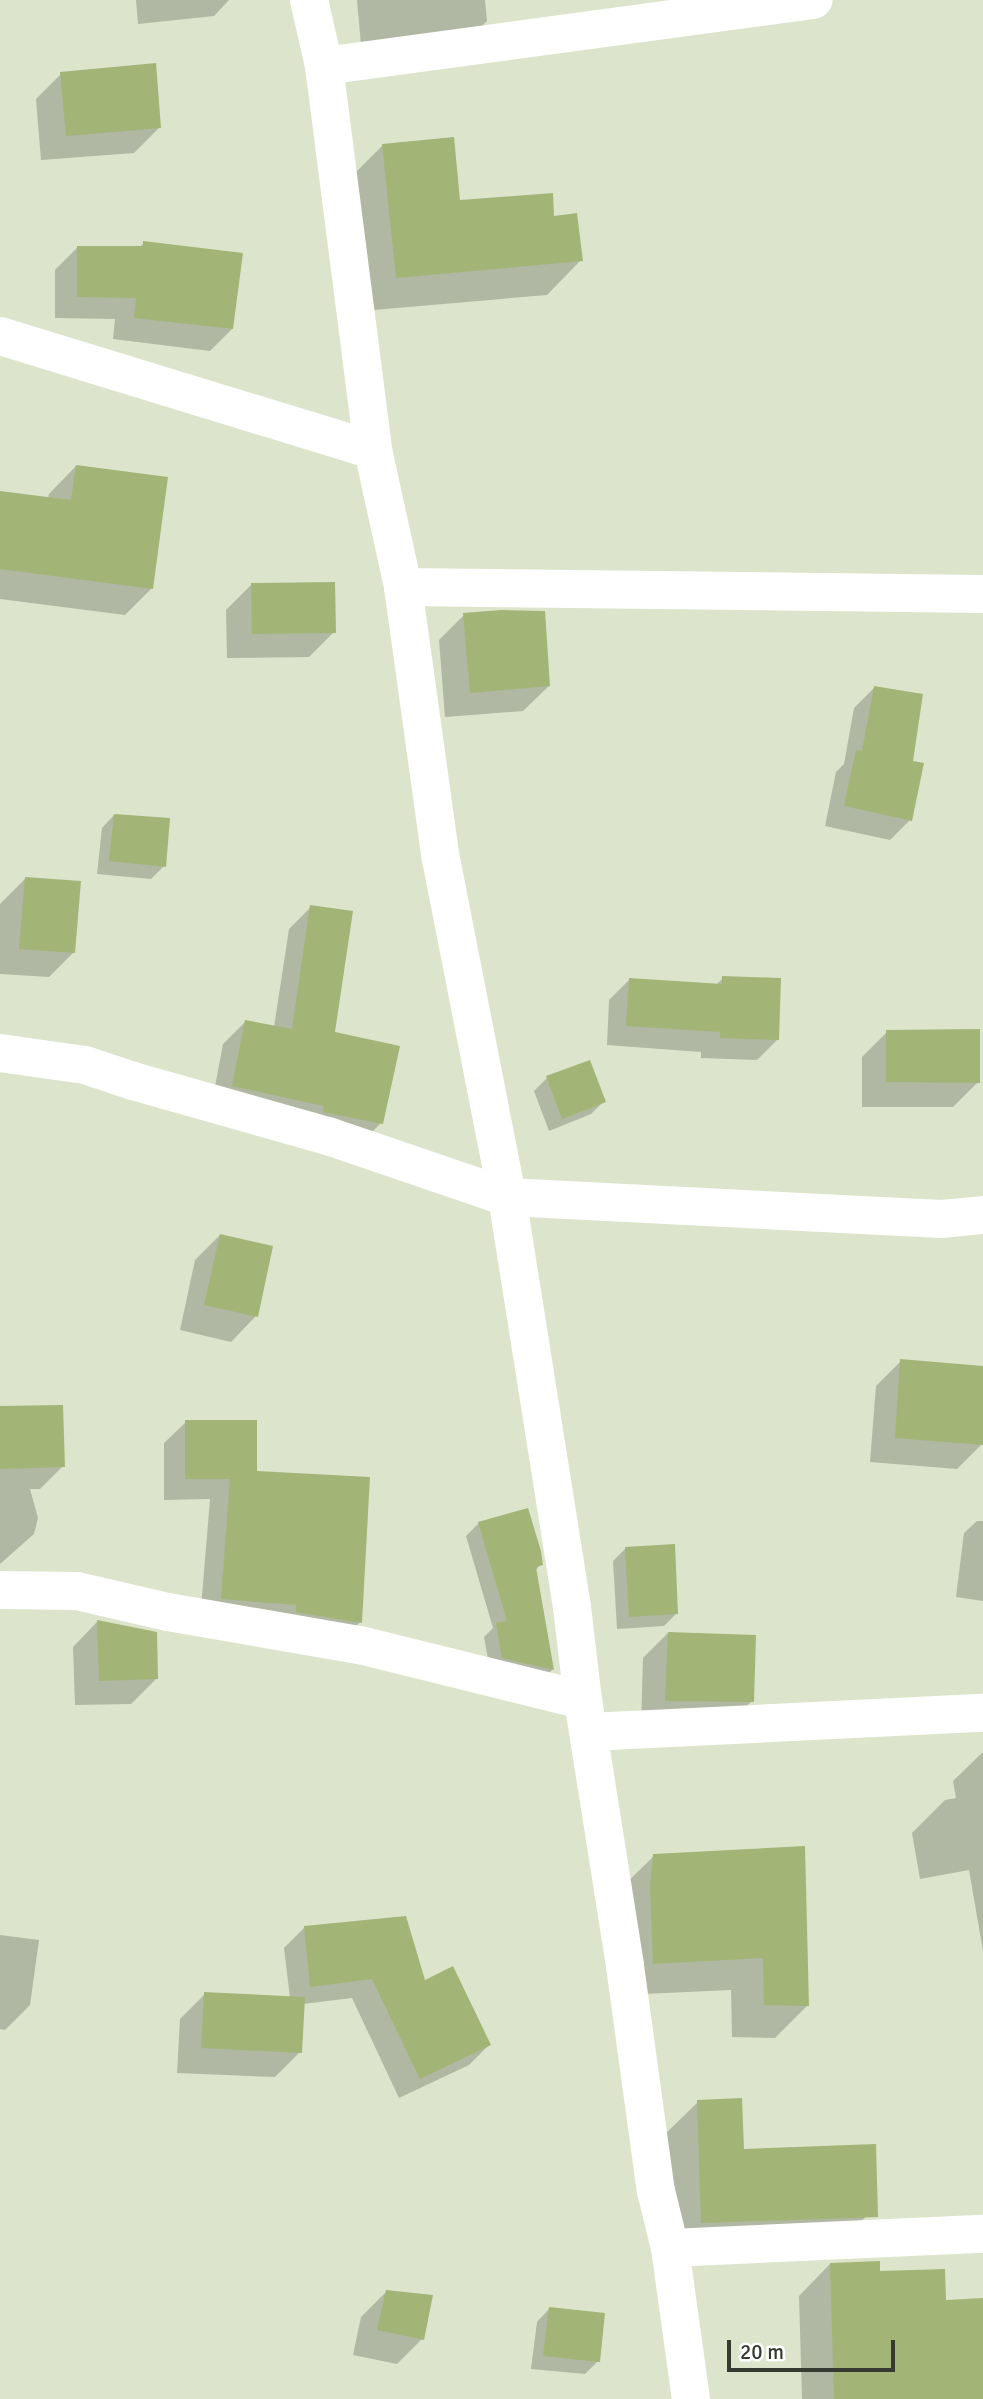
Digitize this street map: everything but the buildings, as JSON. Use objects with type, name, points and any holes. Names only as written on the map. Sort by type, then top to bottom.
[{"type":"street","points":[[309,0],[324,66],[373,450],[403,587],[440,854],[507,1197],[572,1607],[656,2191],[670,2248],[691,2399]]},
{"type":"street","points":[[324,66],[814,0]]},
{"type":"street","points":[[0,336],[373,450]]},
{"type":"street","points":[[403,587],[983,594]]},
{"type":"street","points":[[0,1053],[85,1065],[133,1082],[328,1136],[507,1197],[940,1219],[983,1215]]},
{"type":"street","points":[[0,1590],[77,1591],[168,1612],[360,1645],[586,1716],[983,1713]]},
{"type":"street","points":[[670,2248],[983,2234]]}]
